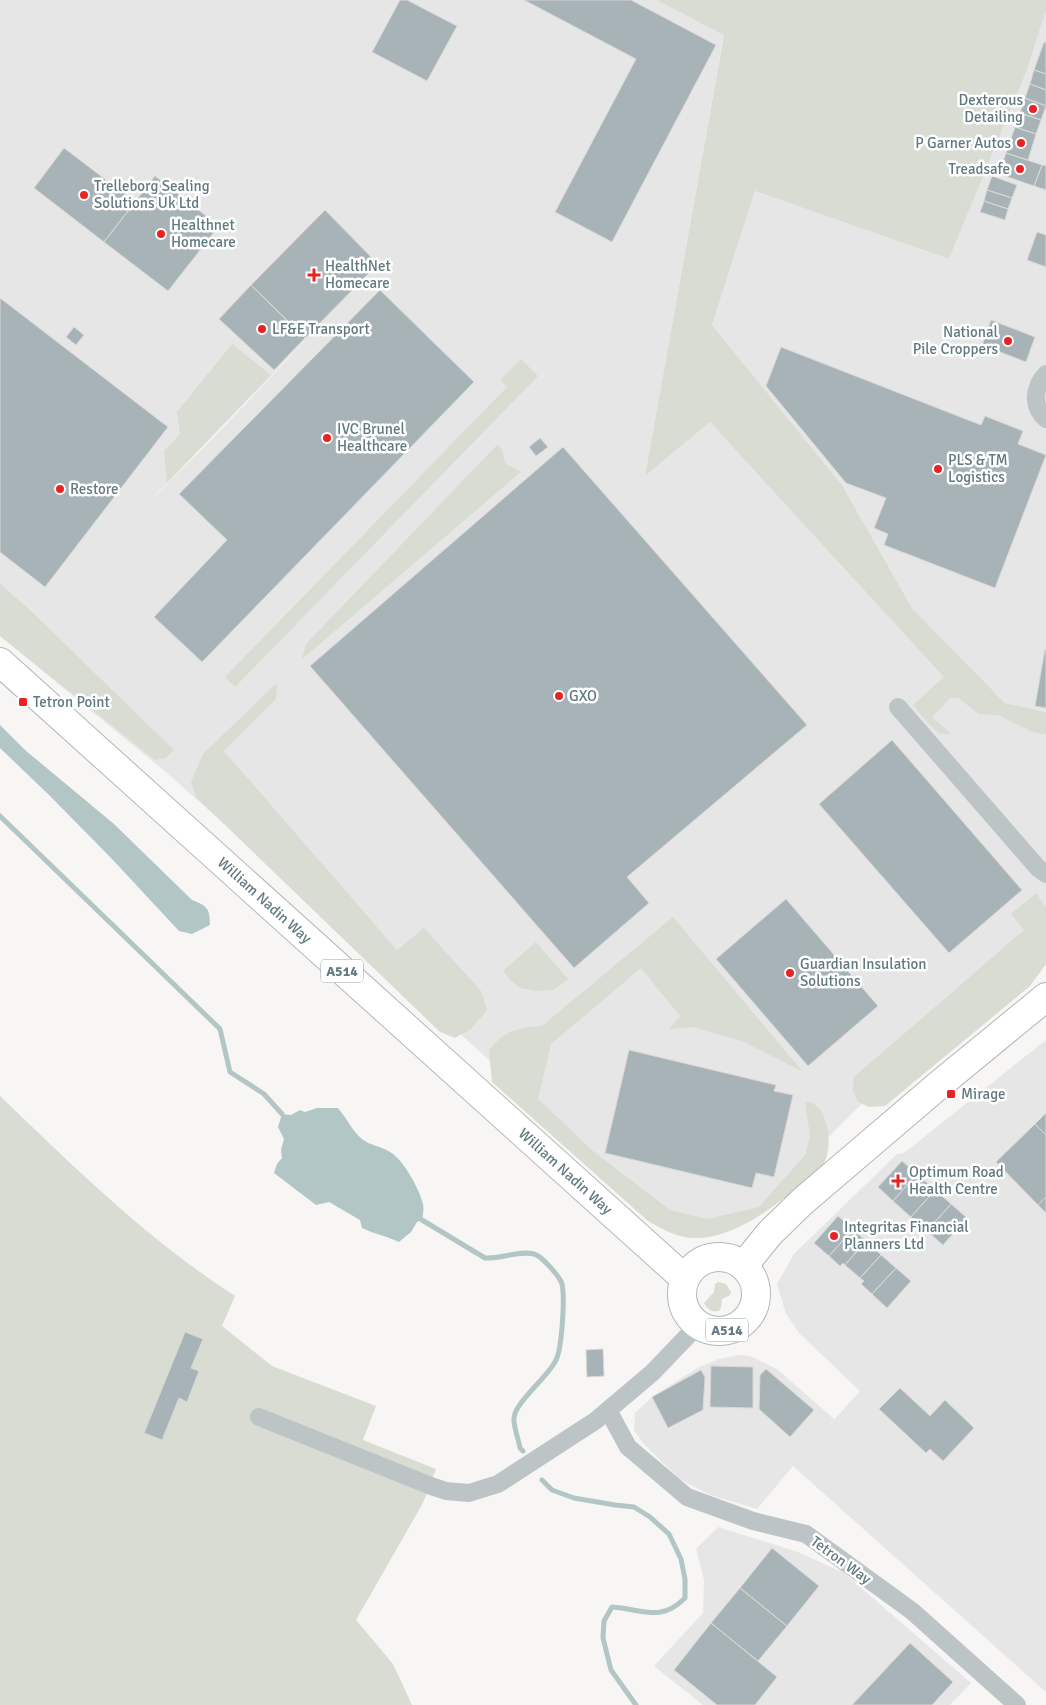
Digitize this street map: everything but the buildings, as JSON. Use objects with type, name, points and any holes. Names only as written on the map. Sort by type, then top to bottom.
[{"type":"main road","name":"William Nadin Way","points":[[0,662],[685,1279]]},
{"type":"main road","points":[[685,1279],[692,1269],[711,1256],[731,1257],[744,1265],[770,1233],[803,1201],[940,1084],[1046,998]]},
{"type":"main road","name":"A514","points":[[685,1279],[682,1292],[683,1305],[689,1316],[698,1325],[710,1331],[723,1332],[734,1329],[745,1321],[751,1314],[755,1303],[756,1290],[752,1278],[744,1265]]},
{"type":"street","points":[[1046,374],[1039,382],[1035,401],[1038,410],[1046,419]]},
{"type":"street","points":[[898,707],[1032,861],[1046,874]]},
{"type":"street","points":[[259,1418],[431,1486],[446,1491],[469,1493],[498,1484],[595,1421],[653,1372],[698,1325]]},
{"type":"street","name":"Tetron Way","points":[[608,1410],[628,1448],[687,1497],[753,1521],[806,1534],[912,1611],[1017,1705]]},
{"type":"shaded area","points":[[0,0],[730,0],[645,476],[710,422],[989,711],[1046,727],[1046,919],[759,1207],[709,1227],[668,1219],[168,774],[0,636]],"holes":[[[326,319],[211,440],[133,518]]]},
{"type":"shaded area","points":[[657,0],[1046,0],[1046,10],[1027,70],[949,259],[755,191],[712,325],[842,485],[912,608],[1005,703],[1046,712],[1046,734],[1033,732],[998,715],[979,714],[958,698],[950,698],[932,717],[951,734],[939,733],[929,724],[913,705],[944,677],[710,422],[645,476],[724,35]]},
{"type":"shaded area","points":[[1046,10],[1046,712],[1005,703],[912,608],[842,485],[712,325],[755,191],[949,259],[1027,70]]},
{"type":"shaded area","points":[[232,344],[271,375],[167,483],[164,451],[180,434],[177,412]]},
{"type":"shaded area","points":[[521,359],[538,376],[235,687],[225,677],[507,387],[500,380]]},
{"type":"shaded area","points":[[498,444],[503,452],[506,464],[521,472],[302,659],[306,644]]},
{"type":"shaded area","points":[[0,584],[29,609],[174,750],[165,758],[155,760],[0,636]]},
{"type":"shaded area","points":[[277,683],[276,699],[224,751],[397,950],[424,928],[481,991],[487,1010],[471,1029],[455,1038],[440,1032],[197,798],[191,782],[203,754]]},
{"type":"shaded area","points":[[0,725],[25,750],[114,824],[192,900],[207,908],[210,925],[192,934],[179,931],[112,859],[0,748]]},
{"type":"shaded area","points":[[1036,893],[1046,907],[1046,964],[1030,986],[885,1106],[869,1107],[858,1102],[853,1090],[854,1077],[1024,930],[1011,914]]},
{"type":"shaded area","points":[[673,917],[802,1071],[742,1041],[693,1027],[669,1029],[680,1016],[641,968],[551,1044],[538,1099],[593,1151],[670,1210],[707,1219],[759,1207],[806,1154],[810,1135],[805,1102],[813,1103],[824,1116],[828,1129],[828,1151],[822,1167],[773,1207],[743,1225],[728,1232],[698,1238],[666,1231],[648,1221],[492,1082],[489,1050],[501,1038],[512,1031],[542,1026]]},
{"type":"shaded area","points":[[536,942],[568,979],[554,990],[538,991],[520,988],[503,971]]},
{"type":"shaded area","points":[[1046,1040],[1046,1692],[793,1466],[757,1509],[710,1495],[678,1478],[643,1443],[634,1430],[635,1413],[652,1397],[699,1367],[719,1359],[739,1355],[750,1356],[777,1369],[834,1419],[824,1431],[860,1391],[800,1334],[786,1314],[777,1284],[794,1254],[897,1154],[904,1153]]},
{"type":"shaded area","points":[[0,1096],[84,1176],[142,1227],[235,1296],[222,1326],[272,1366],[376,1406],[363,1440],[436,1469],[423,1503],[356,1620],[393,1664],[412,1705],[0,1705]]},
{"type":"shaded area","points":[[317,1108],[338,1108],[358,1136],[395,1156],[415,1183],[423,1206],[422,1220],[417,1222],[411,1232],[399,1242],[362,1228],[360,1220],[329,1202],[316,1205],[274,1173],[277,1164],[282,1158],[281,1150],[284,1139],[278,1127],[282,1114],[291,1115],[300,1110],[305,1112]]},
{"type":"shaded area","points":[[718,1282],[726,1284],[731,1292],[730,1295],[722,1299],[719,1311],[712,1311],[704,1303],[714,1292],[715,1284]]},
{"type":"shaded area","points":[[718,1527],[798,1552],[844,1573],[971,1683],[950,1705],[703,1705],[654,1666],[703,1613],[704,1580],[696,1549]]},
{"type":"waterway","points":[[0,816],[220,1029],[230,1072],[264,1094],[282,1114]]},
{"type":"waterway","points":[[422,1220],[485,1258],[523,1253],[534,1254],[550,1267],[562,1284],[562,1323],[560,1345],[556,1360],[547,1374],[520,1404],[514,1418],[520,1448],[523,1451]]},
{"type":"waterway","points":[[542,1480],[552,1490],[574,1498],[634,1507],[650,1517],[669,1534],[681,1559],[685,1579],[685,1598],[676,1606],[651,1613],[612,1607],[604,1621],[603,1638],[611,1670],[636,1705]]},
{"type":"place","name":"Dexterous Detailing","points":[[1033,109]]},
{"type":"place","name":"P Garner Autos","points":[[1021,143]]},
{"type":"place","name":"Treadsafe","points":[[1020,169]]},
{"type":"place","name":"Trelleborg Sealing Solutions Uk Ltd","points":[[84,195]]},
{"type":"place","name":"Healthnet Homecare","points":[[161,234]]},
{"type":"place","name":"HealthNet Homecare","points":[[314,275]]},
{"type":"place","name":"LF&E Transport","points":[[262,329]]},
{"type":"place","name":"National Pile Croppers","points":[[1008,341]]},
{"type":"place","name":"IVC Brunel Healthcare","points":[[327,438]]},
{"type":"place","name":"PLS & TM Logistics","points":[[938,469]]},
{"type":"place","name":"Restore","points":[[60,489]]},
{"type":"place","name":"GXO","points":[[559,696]]},
{"type":"place","name":"Tetron Point","points":[[23,702]]},
{"type":"place","name":"Guardian Insulation Solutions","points":[[790,973]]},
{"type":"place","name":"Mirage","points":[[951,1094]]},
{"type":"place","name":"Optimum Road Health Centre","points":[[898,1181]]},
{"type":"place","name":"Integritas Financial Planners Ltd","points":[[834,1236]]}]
